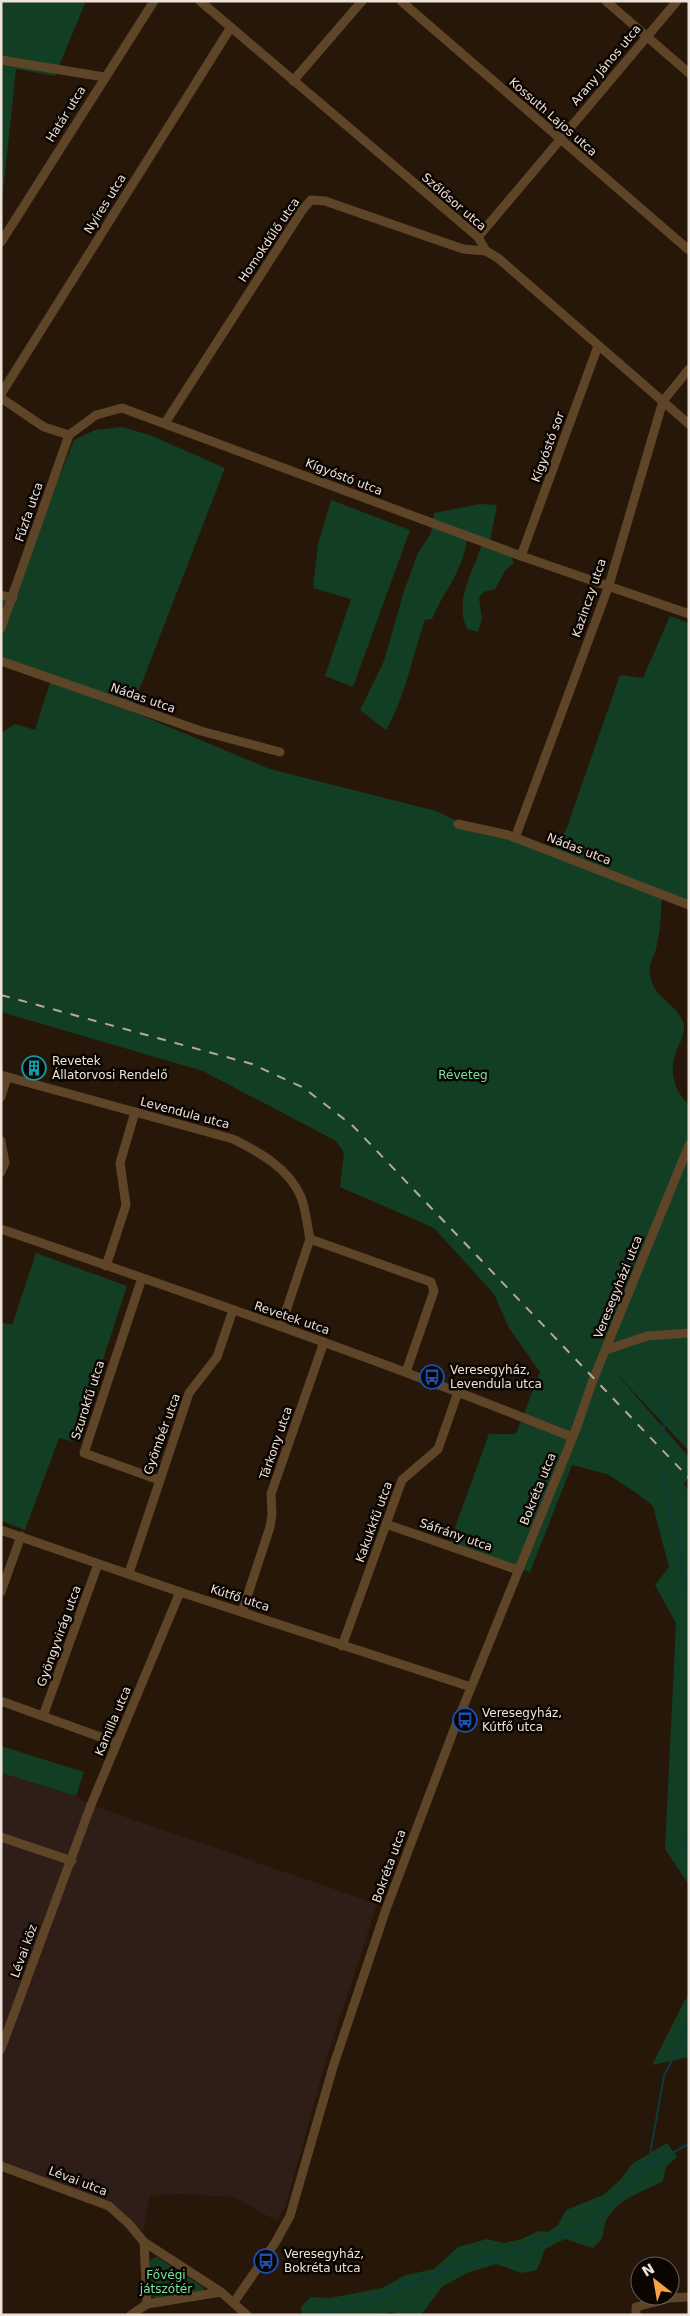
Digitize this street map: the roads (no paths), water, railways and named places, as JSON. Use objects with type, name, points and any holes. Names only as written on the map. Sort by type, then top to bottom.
[{"type":"street","name":"Határ utca","points":[[1,242],[154,1]]},
{"type":"street","name":"Szőlősor utca","points":[[200,1],[478,237],[486,251],[498,258],[689,424]]},
{"type":"street","points":[[293,81],[362,1]]},
{"type":"street","name":"Kossuth Lajos utca","points":[[401,1],[559,140],[689,250]]},
{"type":"street","points":[[606,1],[689,73]]},
{"type":"street","name":"Arany János utca","points":[[478,237],[677,1]]},
{"type":"street","name":"Nyíres utca","points":[[2,393],[231,28]]},
{"type":"street","points":[[1,60],[104,77]]},
{"type":"street","name":"Homokdűlő utca","points":[[165,423],[303,209],[312,200],[325,201],[463,249],[486,251]]},
{"type":"street","name":"Kígyóstó sor","points":[[521,556],[598,346]]},
{"type":"street","name":"Kazinczy utca","points":[[514,838],[608,585],[662,401],[689,369]]},
{"type":"street","points":[[2,393],[44,427],[69,434]]},
{"type":"street","name":"Kígyóstó utca","points":[[69,434],[96,415],[122,408],[521,556],[689,614]]},
{"type":"street","name":"Fűzfa utca","points":[[1,628],[69,434]]},
{"type":"street","points":[[1,595],[13,598]]},
{"type":"street","name":"Nádas utca","points":[[1,661],[201,731],[280,752]]},
{"type":"street","name":"Nádas utca","points":[[458,824],[514,838],[689,905]]},
{"type":"street","points":[[1,1097],[4,1076]]},
{"type":"street","name":"Levendula utca","points":[[4,1076],[234,1139],[261,1153],[283,1171],[300,1195],[310,1239]]},
{"type":"street","points":[[106,1266],[126,1205],[120,1163],[135,1112]]},
{"type":"street","points":[[1,1141],[5,1163],[1,1172]]},
{"type":"street","name":"Veresegyházi utca","points":[[572,1438],[689,1146]]},
{"type":"street","name":"Revetek utca","points":[[1,1230],[281,1326],[458,1392],[572,1438]]},
{"type":"street","points":[[281,1326],[310,1239],[431,1282],[434,1291],[406,1372]]},
{"type":"street","name":"Szurokfű utca","points":[[142,1278],[84,1454],[159,1480]]},
{"type":"street","name":"Gyömbér utca","points":[[129,1573],[189,1393],[217,1357],[233,1310]]},
{"type":"street","points":[[606,1350],[647,1336],[689,1333]]},
{"type":"street","name":"Tárkony utca","points":[[242,1612],[270,1527],[272,1514],[271,1494],[324,1342]]},
{"type":"street","name":"Kakukkfű utca","points":[[342,1646],[402,1480],[438,1449],[458,1392]]},
{"type":"street","name":"Bokréta utca","points":[[234,2302],[290,2216],[333,2067],[432,1784],[572,1438]]},
{"type":"street","name":"Sáfrány utca","points":[[386,1524],[518,1570]]},
{"type":"street","name":"Kútfő utca","points":[[1,1530],[180,1592],[471,1687]]},
{"type":"street","points":[[1,1592],[21,1536]]},
{"type":"street","name":"Gyöngyvirág utca","points":[[43,1716],[98,1564]]},
{"type":"street","name":"Kamilla utca","points":[[72,1861],[93,1800],[180,1592]]},
{"type":"street","points":[[1,1701],[117,1742]]},
{"type":"street","points":[[1,1837],[72,1861]]},
{"type":"street","name":"Lévai köz","points":[[1,2050],[72,1861]]},
{"type":"street","name":"Lévai utca","points":[[1,2166],[109,2206],[129,2224],[144,2242],[221,2292],[247,2315]]},
{"type":"street","points":[[144,2242],[147,2304]]},
{"type":"street","points":[[131,2315],[147,2304],[221,2292]]},
{"type":"street","points":[[636,2311],[670,2298],[689,2297]]},
{"type":"waterway","points":[[663,1443],[666,1395]]},
{"type":"waterway","points":[[663,1476],[689,1596]]},
{"type":"waterway","points":[[689,1831],[685,1841],[689,1850]]},
{"type":"waterway","points":[[317,2315],[373,2299],[440,2271],[499,2257],[586,2227],[648,2165],[664,2076],[689,2024]]},
{"type":"waterway","points":[[649,2165],[689,2144]]},
{"type":"railway","points":[[1,995],[252,1064],[304,1088],[353,1126],[689,1478]]},
{"type":"place","name":"Revetek Állatorvosi Rendelő","points":[[34,1068]]},
{"type":"place","name":"Veresegyház, Levendula utca","points":[[432,1377]]},
{"type":"place","name":"Veresegyház, Kútfő utca","points":[[465,1720]]},
{"type":"place","name":"Veresegyház, Bokréta utca","points":[[266,2261]]},
{"type":"park label","name":"Réveteg","points":[[463,1075]]},
{"type":"park label","name":"Fővégi játszótér","points":[[166,2282]]}]
